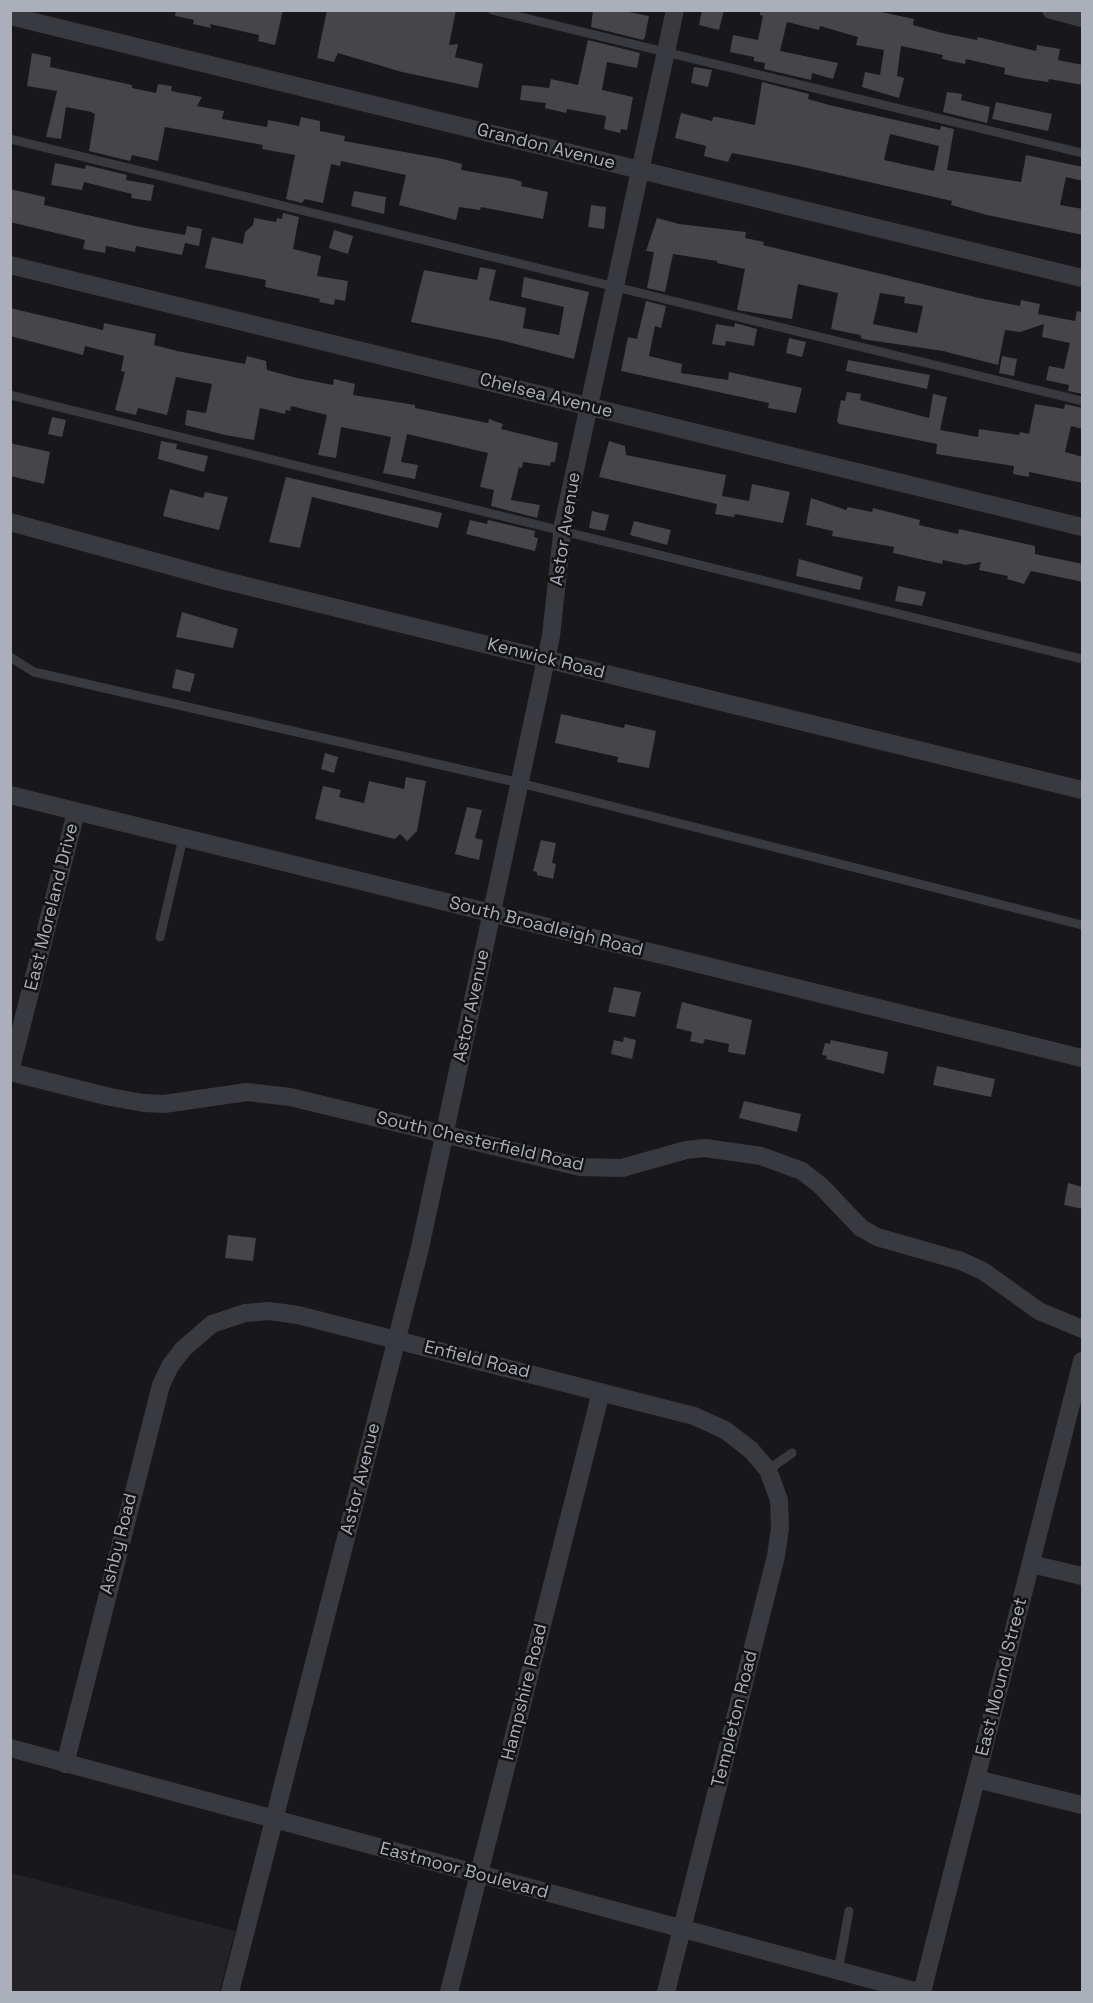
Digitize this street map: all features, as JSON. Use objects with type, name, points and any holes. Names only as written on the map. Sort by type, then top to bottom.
[{"type":"street","name":"Astor Avenue","points":[[230,1992],[396,1340],[444,1134],[546,659],[563,531],[675,10]]},
{"type":"street","points":[[1051,10],[1083,18]]},
{"type":"street","name":"Grandon Avenue","points":[[10,16],[1083,278]]},
{"type":"street","name":"Chelsea Avenue","points":[[10,265],[1083,527]]},
{"type":"street","name":"Kenwick Road","points":[[10,522],[222,580],[1083,790]]},
{"type":"street","name":"South Broadleigh Road","points":[[10,795],[1083,1058]]},
{"type":"street","name":"East Moreland Drive","points":[[10,1071],[76,812]]},
{"type":"street","name":"South Chesterfield Road","points":[[10,1071],[110,1097],[144,1103],[164,1104],[247,1092],[263,1093],[591,1168],[622,1168],[686,1150],[705,1148],[730,1150],[783,1162],[802,1171],[821,1186],[861,1228],[894,1243],[972,1266],[1039,1311],[1083,1329]]},
{"type":"street","name":"Enfield Road","points":[[197,1335],[212,1324],[229,1316],[268,1311],[298,1315],[694,1416],[725,1430],[751,1450]]},
{"type":"street","name":"Ashby Road","points":[[64,1764],[154,1404],[170,1366],[197,1335]]},
{"type":"street","name":"East Mound Street","points":[[920,1992],[1083,1361]]},
{"type":"street","name":"Hampshire Road","points":[[449,1992],[601,1392]]},
{"type":"street","name":"Templeton Road","points":[[666,1992],[776,1556],[779,1500],[768,1470],[751,1450]]},
{"type":"street","points":[[1031,1564],[1083,1576]]},
{"type":"street","name":"Eastmoor Boulevard","points":[[10,1748],[274,1821],[920,1992]]},
{"type":"street","points":[[976,1779],[1083,1804]]},
{"type":"lane","points":[[492,10],[1083,153]]},
{"type":"lane","points":[[10,139],[1083,401]]},
{"type":"lane","points":[[10,395],[1083,660]]},
{"type":"lane","points":[[10,657],[34,672],[520,783],[1083,924]]},
{"type":"lane","points":[[160,937],[183,838]]},
{"type":"lane","points":[[768,1470],[792,1453]]},
{"type":"lane","points":[[838,1971],[849,1911]]},
{"type":"shaded area","points":[[11,1873],[235,1931],[219,1992],[11,1992]]},
{"type":"building","points":[[176,10],[283,10],[275,45],[258,41],[259,35],[210,24],[211,28],[193,24],[194,20],[175,16]]},
{"type":"building","points":[[327,10],[456,10],[449,45],[458,44],[455,57],[483,64],[478,88],[402,72],[338,53],[334,62],[317,58]]},
{"type":"building","points":[[593,10],[629,12],[649,16],[645,37],[643,40],[591,27]]},
{"type":"building","points":[[702,10],[724,10],[719,30],[699,25]]},
{"type":"building","points":[[760,10],[872,10],[914,19],[913,25],[942,33],[977,40],[978,37],[1036,51],[1037,45],[1060,49],[1058,60],[1083,65],[1083,85],[1049,79],[1048,82],[1021,78],[1004,74],[1005,68],[966,59],[965,64],[942,59],[943,55],[901,46],[897,76],[904,78],[899,98],[862,87],[865,72],[880,75],[884,50],[856,45],[858,37],[820,26],[819,30],[787,22],[780,51],[838,63],[833,79],[812,73],[811,80],[764,69],[765,63],[754,61],[754,57],[730,52],[733,35],[758,40],[763,16],[760,15]]},
{"type":"building","points":[[588,40],[640,53],[637,68],[607,62],[602,90],[633,97],[627,130],[621,129],[620,133],[604,129],[606,116],[567,109],[566,113],[545,108],[546,103],[520,100],[522,85],[549,88],[551,79],[578,85]]},
{"type":"building","points":[[32,53],[51,57],[50,67],[132,85],[132,88],[156,93],[158,84],[172,86],[171,91],[202,97],[197,106],[224,111],[222,119],[267,127],[268,120],[299,126],[301,117],[320,121],[320,131],[345,136],[344,141],[443,159],[462,164],[461,170],[513,179],[522,182],[521,186],[548,192],[543,219],[481,207],[480,210],[459,207],[456,220],[399,205],[406,175],[341,161],[340,166],[331,164],[323,203],[305,199],[302,203],[286,199],[295,155],[262,149],[263,145],[165,127],[158,161],[132,155],[130,161],[89,151],[95,114],[91,112],[66,107],[61,139],[46,137],[57,91],[27,86]]},
{"type":"building","points":[[694,67],[712,70],[708,87],[691,83]]},
{"type":"building","points":[[762,82],[809,94],[808,99],[829,105],[940,130],[941,126],[954,129],[947,170],[1021,182],[1026,155],[1083,167],[1083,181],[1066,177],[1060,205],[1083,209],[1083,235],[987,215],[951,205],[952,201],[799,166],[732,153],[728,162],[704,156],[706,146],[675,138],[681,113],[712,121],[713,117],[717,117],[755,125]],"holes":[[[890,134],[939,146],[934,171],[884,160]]]},
{"type":"building","points":[[947,92],[962,94],[961,100],[990,107],[987,123],[943,112]]},
{"type":"building","points":[[996,102],[1052,114],[1048,131],[992,119]]},
{"type":"building","points":[[55,163],[85,169],[86,165],[127,175],[126,180],[154,185],[151,201],[131,198],[132,194],[84,182],[82,190],[51,185]]},
{"type":"building","points":[[10,189],[45,197],[44,205],[140,227],[185,235],[187,226],[202,229],[199,246],[185,243],[182,255],[136,246],[135,252],[106,246],[105,253],[83,249],[85,240],[10,222]]},
{"type":"building","points":[[354,191],[386,197],[384,214],[351,206]]},
{"type":"building","points":[[591,205],[606,207],[604,229],[588,227]]},
{"type":"building","points":[[283,213],[299,217],[293,249],[321,256],[317,276],[348,281],[345,301],[335,299],[334,305],[319,302],[320,299],[265,287],[266,280],[205,268],[212,237],[243,244],[245,232],[253,225],[254,218],[276,222],[277,218],[282,219]]},
{"type":"building","points":[[657,218],[679,224],[746,232],[745,238],[764,242],[763,245],[979,298],[1020,306],[1021,300],[1040,304],[1038,314],[1075,321],[1077,311],[1083,312],[1083,394],[1068,391],[1069,385],[1046,380],[1049,366],[1064,369],[1070,343],[1042,337],[1044,324],[1020,332],[1005,330],[998,365],[943,351],[862,339],[860,335],[831,329],[838,293],[798,284],[792,319],[737,310],[745,269],[717,263],[717,261],[673,254],[665,292],[647,288],[654,252],[646,251]],"holes":[[[880,293],[905,297],[904,303],[923,306],[917,333],[873,324]]]},
{"type":"building","points":[[334,230],[353,236],[348,254],[329,248]]},
{"type":"building","points":[[480,267],[496,270],[489,300],[526,308],[523,328],[559,335],[564,307],[521,297],[524,277],[589,292],[574,359],[500,340],[411,322],[424,270],[477,280]]},
{"type":"building","points":[[646,301],[666,306],[661,328],[655,326],[649,356],[682,364],[681,373],[728,380],[729,372],[802,388],[796,413],[768,408],[769,403],[621,371],[628,337],[637,339]]},
{"type":"building","points":[[10,308],[103,330],[104,323],[156,334],[154,345],[177,351],[245,364],[247,356],[266,361],[267,370],[297,378],[333,385],[334,379],[355,384],[353,395],[415,405],[415,408],[488,423],[489,419],[503,424],[501,429],[558,443],[555,462],[551,462],[550,466],[523,462],[522,468],[519,467],[511,500],[540,505],[537,518],[491,506],[494,490],[480,487],[488,453],[407,434],[401,462],[418,465],[415,479],[383,473],[391,437],[341,427],[336,458],[318,455],[327,415],[291,406],[290,411],[286,410],[285,414],[260,408],[254,440],[225,435],[185,425],[187,410],[206,413],[212,384],[176,377],[167,415],[138,408],[136,415],[115,410],[125,372],[121,371],[124,356],[85,346],[83,355],[10,336]]},
{"type":"building","points":[[735,323],[757,329],[754,346],[726,341],[725,346],[712,344],[716,324],[734,327]]},
{"type":"building","points":[[789,338],[806,342],[802,357],[786,353]]},
{"type":"building","points":[[1002,356],[1017,359],[1014,376],[999,373]]},
{"type":"building","points":[[848,360],[930,375],[927,389],[846,371]]},
{"type":"building","points":[[847,392],[861,394],[860,400],[929,418],[933,394],[947,397],[940,430],[978,437],[979,429],[1019,435],[1020,432],[1029,434],[1035,404],[1064,409],[1065,404],[1083,408],[1083,429],[1071,426],[1065,452],[1083,457],[1083,483],[1029,472],[1029,477],[1013,474],[1014,466],[936,454],[937,444],[839,424],[837,421],[841,400],[845,401]]},
{"type":"building","points":[[52,417],[66,420],[62,437],[48,434]]},
{"type":"building","points":[[161,441],[177,444],[176,449],[208,456],[204,472],[158,459]]},
{"type":"building","points":[[609,441],[625,446],[626,455],[726,475],[722,496],[749,501],[752,484],[790,492],[783,523],[735,514],[734,517],[715,514],[717,504],[599,477]]},
{"type":"building","points":[[10,443],[50,452],[44,484],[10,476]]},
{"type":"building","points":[[286,477],[442,513],[438,528],[312,497],[300,548],[269,542]]},
{"type":"building","points":[[170,489],[203,498],[205,492],[228,497],[219,530],[163,516]]},
{"type":"building","points":[[811,498],[846,510],[848,507],[872,512],[873,508],[920,520],[919,525],[958,534],[959,529],[1035,546],[1035,554],[1083,564],[1083,582],[1031,571],[1024,584],[1007,579],[1008,576],[979,570],[981,562],[966,565],[943,560],[942,564],[893,553],[894,547],[832,536],[833,531],[806,525]]},
{"type":"building","points":[[592,511],[609,515],[605,531],[589,528]]},
{"type":"building","points":[[470,520],[487,524],[488,520],[535,531],[534,537],[538,538],[535,551],[466,534]]},
{"type":"building","points":[[634,521],[671,530],[667,545],[630,535]]},
{"type":"building","points":[[799,559],[863,577],[860,590],[796,576]]},
{"type":"building","points":[[898,586],[926,592],[922,606],[895,601]]},
{"type":"building","points":[[182,612],[238,629],[233,648],[176,637]]},
{"type":"building","points":[[176,669],[195,674],[190,692],[172,688]]},
{"type":"building","points":[[561,714],[624,728],[625,724],[656,731],[649,768],[617,762],[618,757],[555,743]]},
{"type":"building","points":[[325,753],[338,757],[334,773],[321,769]]},
{"type":"building","points":[[406,777],[426,781],[417,831],[407,841],[400,834],[395,839],[315,819],[323,786],[341,790],[339,797],[364,803],[369,781],[404,789]]},
{"type":"building","points":[[467,807],[482,810],[475,838],[483,840],[479,860],[455,854]]},
{"type":"building","points":[[541,840],[556,843],[552,863],[556,864],[553,879],[537,875],[537,872],[533,871]]},
{"type":"building","points":[[614,987],[641,992],[635,1017],[608,1012]]},
{"type":"building","points":[[682,1002],[752,1020],[745,1055],[728,1052],[729,1044],[705,1039],[703,1044],[690,1041],[692,1032],[676,1028]]},
{"type":"building","points":[[624,1037],[636,1040],[632,1059],[611,1054],[614,1040],[623,1042]]},
{"type":"building","points":[[831,1040],[888,1052],[884,1074],[826,1059],[827,1056],[822,1055],[825,1043],[830,1044]]},
{"type":"building","points":[[937,1066],[995,1079],[991,1097],[933,1085]]},
{"type":"building","points":[[744,1101],[801,1114],[797,1132],[739,1118]]},
{"type":"building","points":[[1068,1183],[1083,1187],[1083,1209],[1064,1205]]},
{"type":"building","points":[[228,1235],[256,1238],[253,1261],[225,1258]]}]
